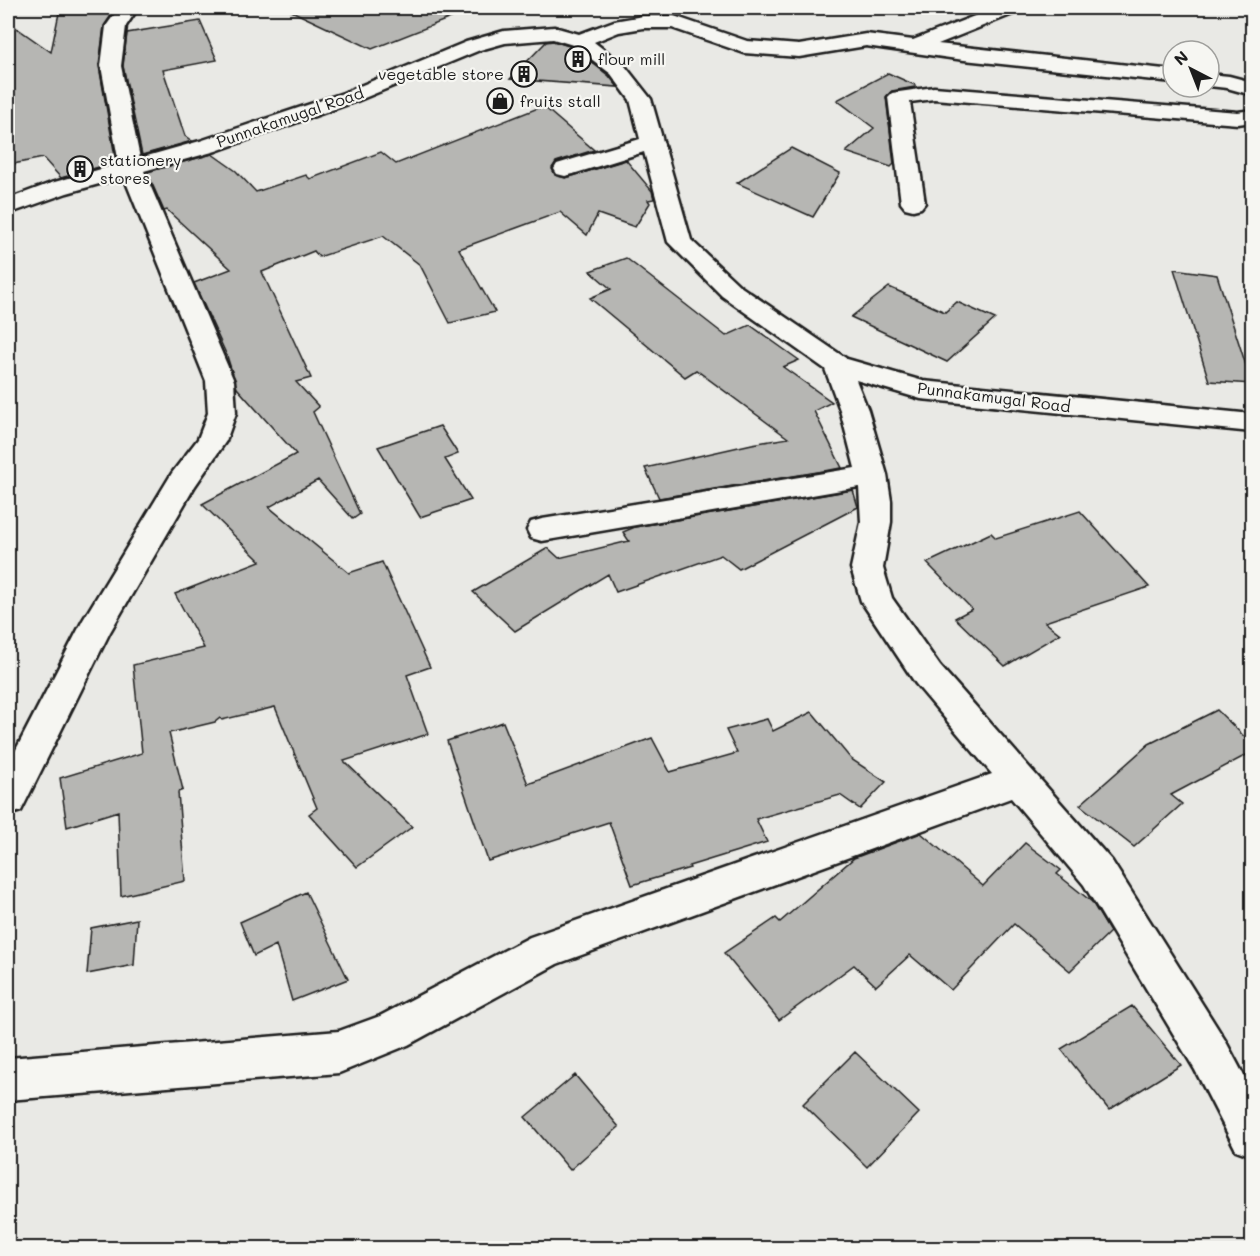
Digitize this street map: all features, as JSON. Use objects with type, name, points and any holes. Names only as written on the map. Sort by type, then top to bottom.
[{"type":"street","points":[[8,800],[95,629],[183,480],[212,441],[222,412],[220,381],[130,167],[111,66],[116,26],[128,8]]},
{"type":"street","points":[[915,46],[1011,8]]},
{"type":"street","points":[[532,12],[554,33]]},
{"type":"street","points":[[580,41],[614,27],[643,22],[674,22],[744,47],[799,51],[866,40],[964,54],[1161,75]]},
{"type":"street","name":"Punnakamugal Road","points":[[8,207],[59,188],[208,146],[350,97],[473,46],[504,37],[554,33],[580,41],[618,70],[640,99],[680,242],[731,291],[837,365],[921,390],[1252,423]]},
{"type":"street","points":[[1221,81],[1252,89]]},
{"type":"street","points":[[913,203],[899,97],[934,93],[1238,118],[1252,117]]},
{"type":"street","points":[[565,169],[652,142]]},
{"type":"street","points":[[837,365],[854,410],[872,475],[876,522],[867,568],[877,601],[928,675],[1098,873],[1210,1055],[1252,1134]]},
{"type":"street","points":[[542,530],[872,475]]},
{"type":"street","points":[[8,1079],[339,1052],[393,1031],[544,950],[1019,780]]},
{"type":"building","points":[[60,8],[116,8],[104,26],[99,66],[116,162],[61,178],[43,158],[8,165],[8,22],[51,52]]},
{"type":"building","points":[[285,8],[471,8],[471,10],[372,49]]},
{"type":"building","points":[[200,21],[217,60],[163,70],[185,136],[192,141],[142,155],[123,66],[127,33]]},
{"type":"building","points":[[553,41],[572,47],[609,76],[618,87],[510,79],[546,42]]},
{"type":"building","points":[[888,73],[915,85],[915,87],[892,91],[886,97],[894,164],[891,167],[846,152],[874,128],[837,100]]},
{"type":"building","points":[[543,106],[594,150],[556,162],[552,168],[555,175],[566,178],[626,160],[652,191],[654,199],[648,200],[650,203],[635,227],[598,214],[587,235],[560,212],[459,249],[495,312],[450,323],[420,265],[383,236],[319,257],[314,251],[262,272],[311,378],[296,382],[319,407],[313,412],[360,514],[353,519],[318,480],[269,507],[349,573],[382,562],[430,667],[407,675],[428,734],[344,761],[412,827],[357,867],[309,814],[317,808],[275,707],[222,720],[220,718],[215,722],[169,733],[183,790],[178,792],[185,881],[121,896],[118,811],[67,827],[60,778],[142,753],[133,665],[204,648],[175,594],[260,561],[202,504],[296,454],[237,388],[227,356],[194,283],[231,269],[167,210],[164,211],[147,172],[212,154],[236,171],[256,192],[306,175],[310,179],[381,152],[396,164]]},
{"type":"building","points":[[791,148],[840,173],[813,217],[737,183]]},
{"type":"building","points":[[626,258],[726,336],[750,325],[799,360],[783,367],[832,402],[814,411],[842,468],[659,498],[645,468],[788,438],[696,370],[685,377],[590,298],[611,289],[590,271]]},
{"type":"building","points":[[1174,269],[1217,275],[1252,384],[1209,381]]},
{"type":"building","points":[[889,287],[945,312],[957,302],[995,319],[947,362],[851,317]]},
{"type":"building","points":[[440,426],[458,454],[445,459],[471,500],[420,517],[378,447]]},
{"type":"building","points":[[853,490],[858,507],[739,569],[721,555],[616,592],[608,574],[515,631],[473,592],[548,548],[559,558],[629,541],[623,532],[635,527]]},
{"type":"building","points":[[1080,511],[1149,587],[1045,622],[1060,634],[1005,666],[955,618],[972,609],[927,563],[991,533],[996,538]]},
{"type":"building","points":[[1217,710],[1252,744],[1252,752],[1171,795],[1182,804],[1134,847],[1080,805],[1149,744]]},
{"type":"building","points":[[812,712],[851,759],[886,782],[860,809],[840,795],[756,819],[767,842],[632,885],[609,822],[488,861],[447,741],[503,722],[528,784],[652,738],[670,772],[737,753],[726,730],[767,719],[773,731]]},
{"type":"building","points":[[921,833],[983,886],[1025,843],[1061,870],[1057,874],[1092,902],[1110,932],[1070,971],[1014,924],[951,990],[910,955],[876,986],[854,965],[779,1020],[724,953],[776,918],[780,922],[854,858]]},
{"type":"building","points":[[306,892],[348,979],[292,1001],[276,945],[254,956],[240,922]]},
{"type":"building","points":[[137,919],[134,965],[87,974],[91,928]]},
{"type":"building","points":[[1132,1006],[1181,1065],[1109,1110],[1061,1049]]},
{"type":"building","points":[[855,1052],[919,1113],[867,1167],[803,1104]]},
{"type":"building","points":[[575,1075],[619,1127],[570,1170],[525,1117]]},
{"type":"place","name":"flour mill","points":[[578,59]]},
{"type":"place","name":"vegetable store","points":[[524,74]]},
{"type":"place","name":"fruits stall","points":[[500,101]]},
{"type":"place","name":"stationery stores","points":[[80,169]]}]
